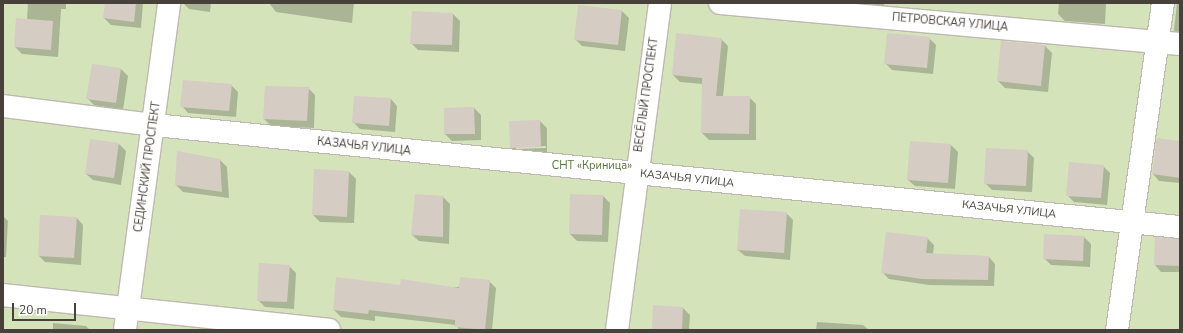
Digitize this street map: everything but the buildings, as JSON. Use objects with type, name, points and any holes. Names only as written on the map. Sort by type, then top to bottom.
[{"type":"street","name":"СЕДИНСКИЙ ПРОСПЕКТ","points":[[126,320],[154,125],[169,3]]},
{"type":"street","name":"ВЕСЁЛЫЙ ПРОСПЕКТ","points":[[617,330],[636,174],[660,3]]},
{"type":"street","name":"ПЕТРОВСКАЯ УЛИЦА","points":[[720,3],[1180,44]]},
{"type":"street","points":[[1118,330],[1131,222],[1163,3]]},
{"type":"street","name":"КАЗАЧЬЯ УЛИЦА","points":[[3,106],[154,125],[1180,227]]},
{"type":"street","points":[[3,295],[126,320],[329,330]]},
{"type":"green space","name":"СНТ «Криница»","points":[[3,3],[1180,3],[1180,330],[3,330]]}]
